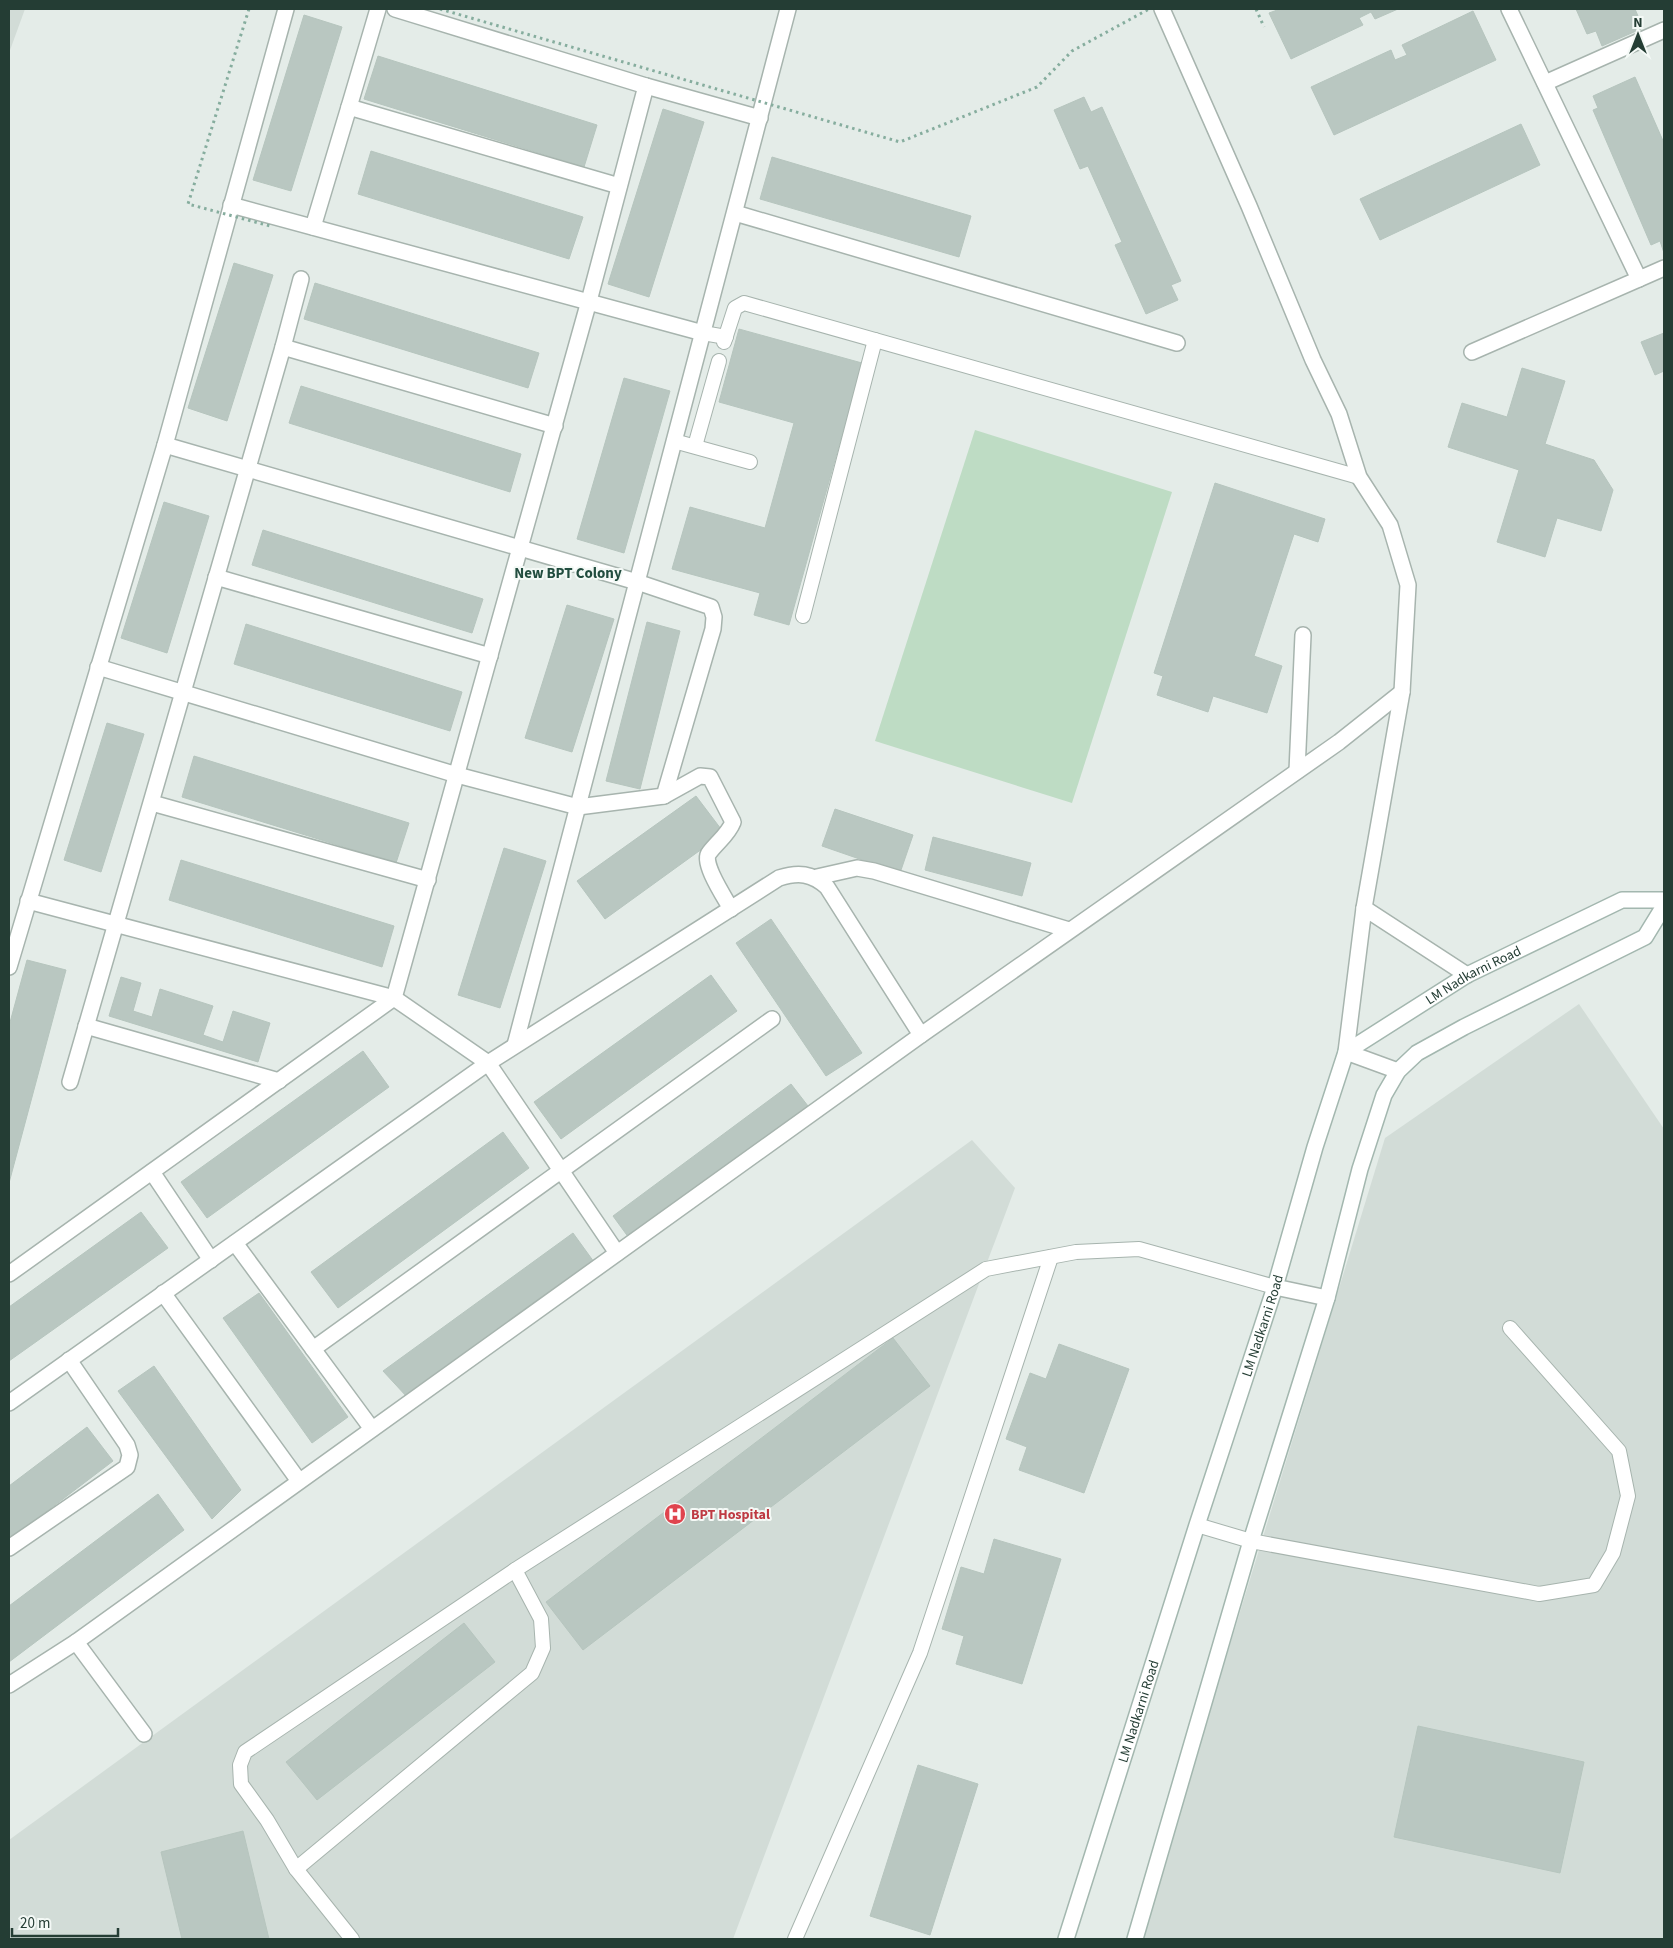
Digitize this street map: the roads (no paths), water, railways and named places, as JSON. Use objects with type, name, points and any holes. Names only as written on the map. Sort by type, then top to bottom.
[{"type":"street","points":[[9,967],[165,445],[286,9]]},
{"type":"street","points":[[313,227],[378,9]]},
{"type":"street","points":[[395,9],[646,86],[762,111]]},
{"type":"street","points":[[515,1044],[788,9]]},
{"type":"street","points":[[1162,9],[1338,414],[1359,477],[1390,526],[1408,585],[1402,692],[1364,908],[1346,1052],[1398,1070]]},
{"type":"street","points":[[1509,9],[1639,279]]},
{"type":"street","points":[[1546,83],[1664,30]]},
{"type":"street","points":[[9,1274],[394,998],[555,426],[646,86]]},
{"type":"street","points":[[349,108],[619,186]]},
{"type":"street","points":[[231,205],[703,333]]},
{"type":"street","points":[[735,213],[1177,343]]},
{"type":"street","points":[[1472,352],[1664,268]]},
{"type":"street","points":[[70,1082],[184,693],[283,347],[300,279]]},
{"type":"street","points":[[283,347],[555,426]]},
{"type":"street","points":[[165,445],[520,550],[637,582],[711,607],[714,617],[713,629],[664,796]]},
{"type":"street","points":[[216,578],[490,656]]},
{"type":"street","points":[[1298,771],[1302,635]]},
{"type":"street","points":[[98,667],[457,775],[578,807],[664,796],[700,776],[710,777],[734,822],[731,829],[708,854],[706,863],[731,909]]},
{"type":"street","points":[[9,1685],[76,1642],[921,1035],[1339,742],[1402,692]]},
{"type":"street","points":[[152,803],[428,880]]},
{"type":"street","points":[[9,1403],[515,1044],[779,878],[801,873],[817,877],[857,868],[874,871],[1069,930]]},
{"type":"street","points":[[817,877],[827,887],[921,1035]]},
{"type":"street","name":"LM Nadkarni Road","points":[[1066,1939],[1197,1525],[1275,1287],[1346,1052],[1467,975],[1622,900],[1664,900]]},
{"type":"street","points":[[28,902],[394,998],[488,1063],[616,1253]]},
{"type":"street","points":[[1135,1939],[1251,1540],[1327,1298],[1360,1169],[1384,1095],[1398,1070],[1417,1053],[1464,1027],[1645,937],[1664,906]]},
{"type":"street","points":[[1364,908],[1467,975]]},
{"type":"street","points":[[313,1349],[772,1019]]},
{"type":"street","points":[[86,1026],[279,1081]]},
{"type":"street","points":[[152,1172],[210,1260]]},
{"type":"street","points":[[235,1243],[372,1429]]},
{"type":"street","points":[[1275,1287],[1327,1298]]},
{"type":"street","points":[[163,1293],[299,1481]]},
{"type":"street","points":[[9,1548],[127,1467],[130,1455],[127,1445],[69,1360]]},
{"type":"street","points":[[76,1642],[144,1734]]},
{"type":"lane","points":[[703,333],[725,340],[735,308],[744,303],[1359,477]]},
{"type":"lane","points":[[803,616],[875,340]]},
{"type":"lane","points":[[695,446],[719,361]]},
{"type":"lane","points":[[674,441],[750,462]]},
{"type":"lane","points":[[352,1939],[296,1869],[267,1820],[241,1784],[240,1765],[245,1752],[515,1570],[986,1269],[1076,1252],[1140,1249],[1275,1287]]},
{"type":"lane","points":[[795,1939],[920,1654],[1051,1257]]},
{"type":"lane","points":[[1197,1525],[1251,1540],[1539,1594],[1594,1585],[1613,1553],[1628,1496],[1618,1451],[1510,1328]]},
{"type":"lane","points":[[296,1869],[532,1673],[543,1648],[541,1619],[515,1570]]},
{"type":"place","name":"BPT Hospital","points":[[675,1514]]},
{"type":"district","name":"New BPT Colony","points":[[568,573]]}]
